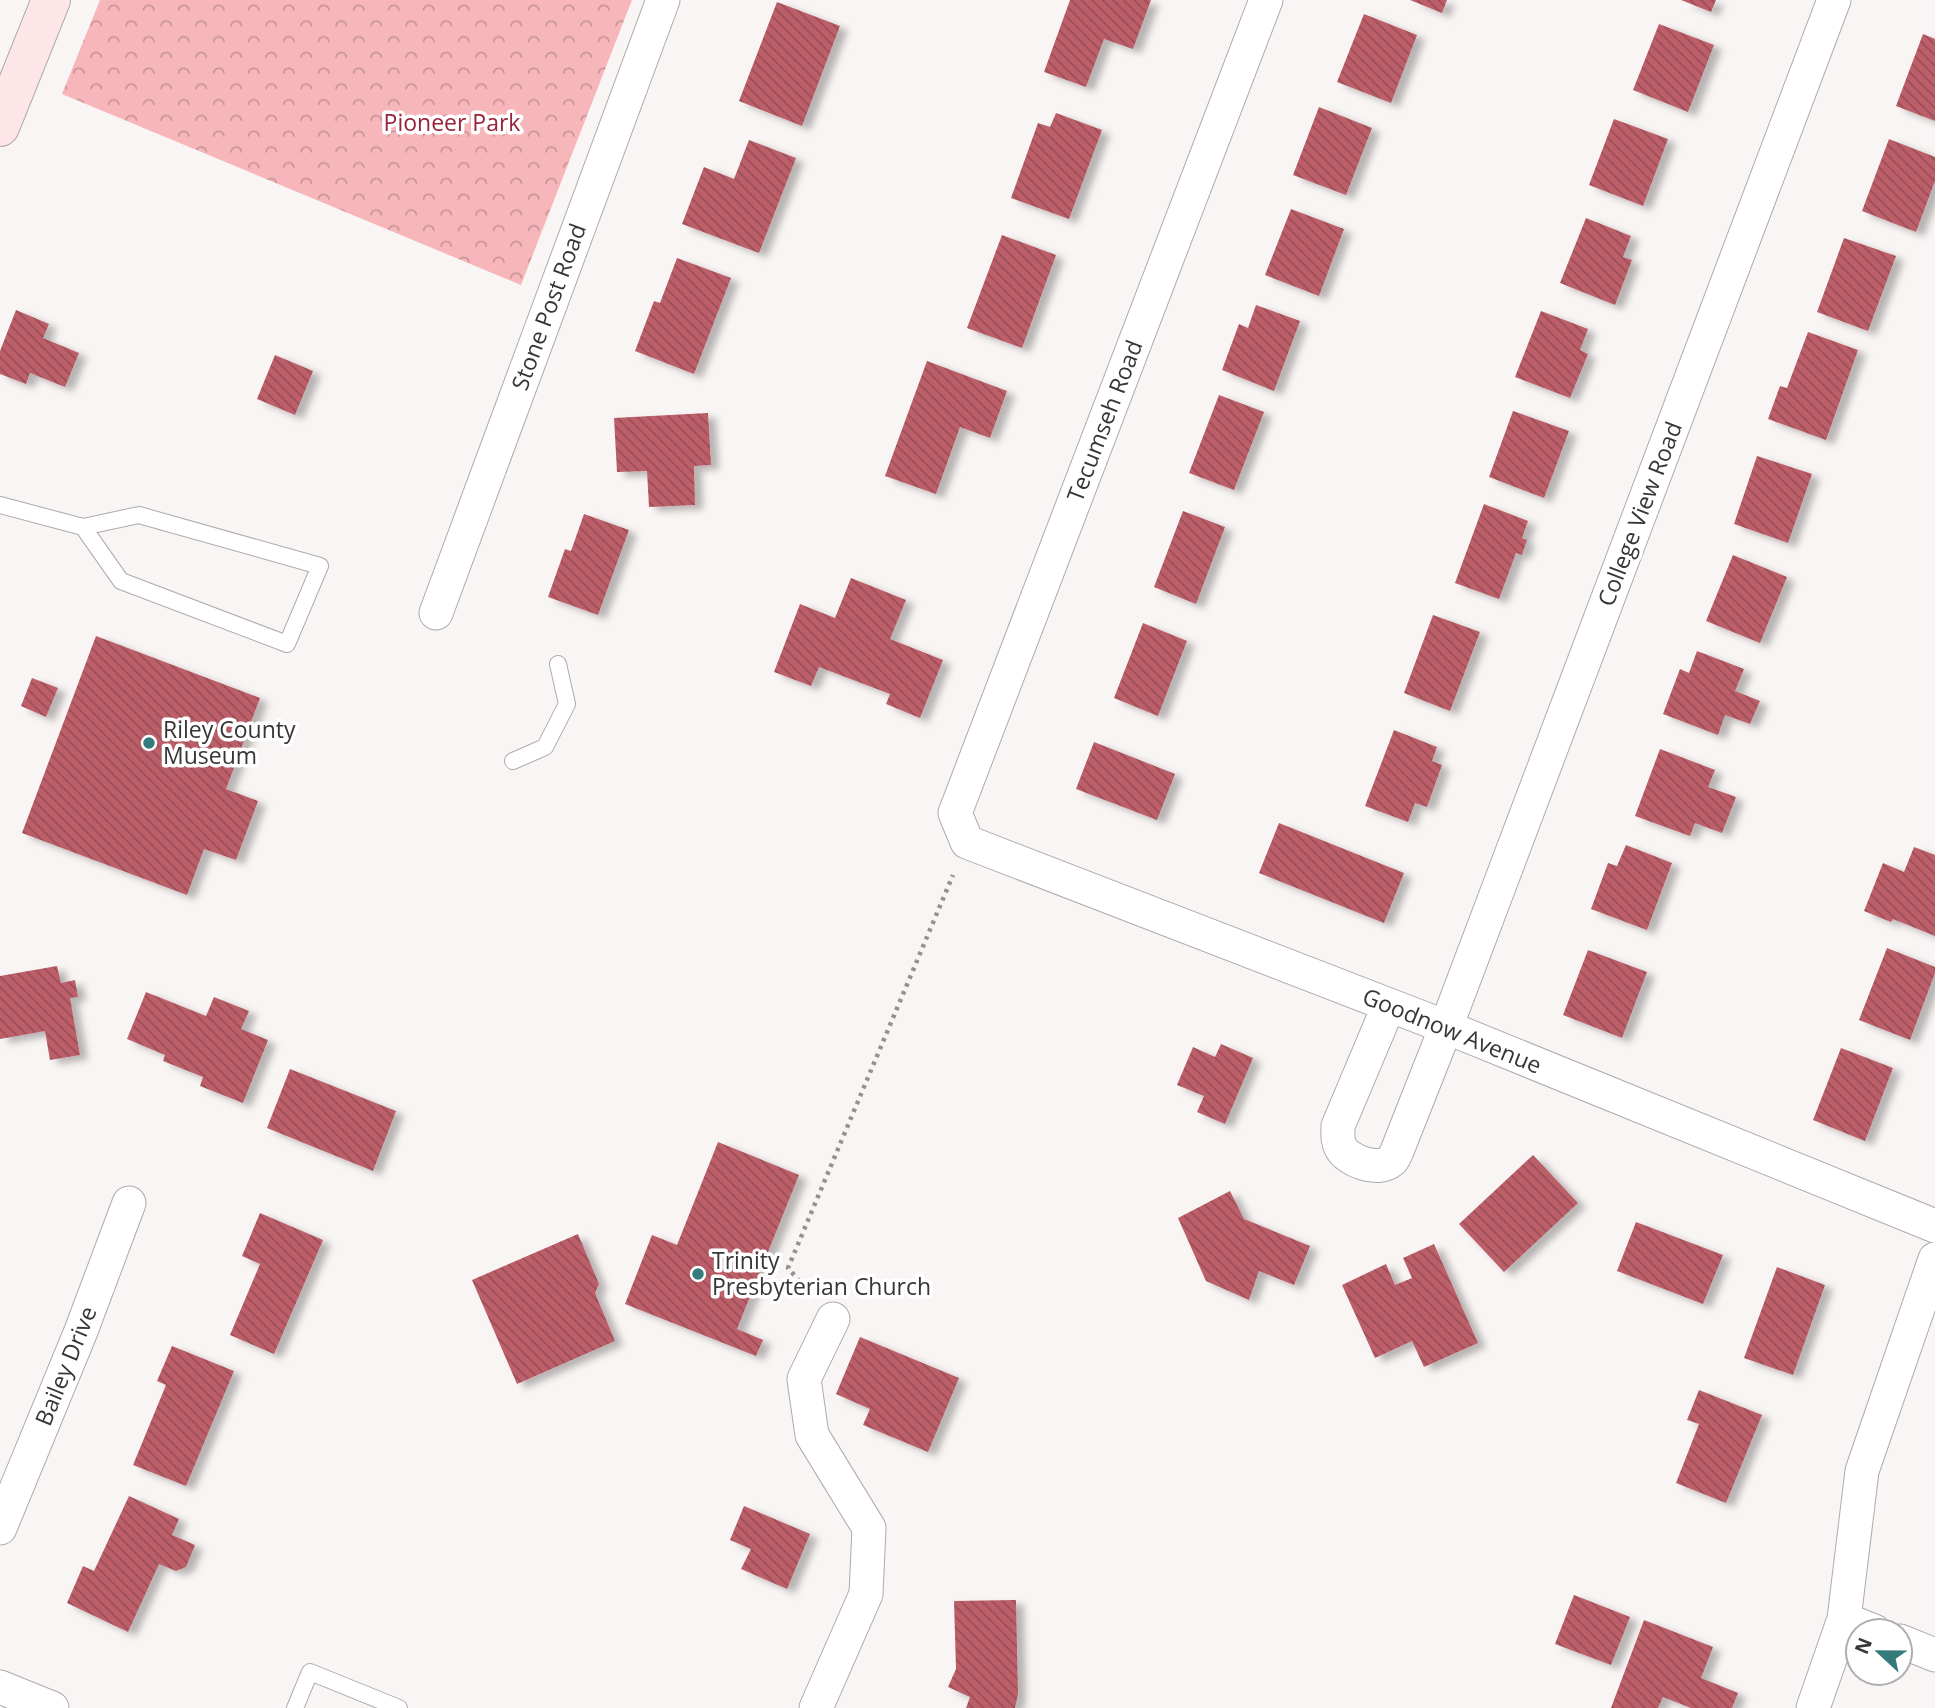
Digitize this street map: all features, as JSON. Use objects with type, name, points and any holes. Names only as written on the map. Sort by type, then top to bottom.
[{"type":"street","points":[[1,124],[51,0]]},
{"type":"street","name":"Stone Post Road","points":[[436,613],[663,0]]},
{"type":"street","name":"Tecumseh Road","points":[[967,842],[955,813],[1266,0]]},
{"type":"street","name":"College View Road","points":[[1388,1005],[1338,1126],[1340,1147],[1347,1157],[1359,1163],[1380,1166],[1391,1161],[1397,1151],[1446,1027],[1834,0]]},
{"type":"street","name":"Goodnow Avenue","points":[[967,842],[1446,1027],[1935,1226]]},
{"type":"street","name":"Bailey Drive","points":[[0,1528],[81,1331],[129,1203]]},
{"type":"street","points":[[1859,1617],[1862,1471],[1935,1259]]},
{"type":"street","points":[[816,1708],[866,1594],[869,1528],[812,1435],[804,1379],[833,1319]]},
{"type":"street","points":[[1914,1647],[1935,1655]]},
{"type":"street","points":[[1813,1708],[1844,1652]]},
{"type":"street","points":[[0,1687],[52,1708]]},
{"type":"lane","points":[[0,505],[83,527],[139,515],[320,566],[287,644],[121,581],[83,527]]},
{"type":"lane","points":[[513,761],[545,747],[567,704],[558,664]]},
{"type":"lane","points":[[295,1708],[310,1672],[399,1708]]},
{"type":"path","points":[[833,1319],[788,1268],[967,842]]},
{"type":"green space","name":"Pioneer Park","points":[[100,0],[632,0],[521,285],[62,94]]},
{"type":"building","points":[[1070,0],[1151,0],[1133,49],[1104,39],[1086,87],[1044,72]]},
{"type":"building","points":[[1410,0],[1447,0],[1442,13]]},
{"type":"building","points":[[1681,0],[1716,0],[1711,12]]},
{"type":"building","points":[[777,2],[840,26],[802,126],[739,101]]},
{"type":"building","points":[[1364,14],[1417,35],[1391,103],[1337,82]]},
{"type":"building","points":[[1659,24],[1714,45],[1688,112],[1633,90]]},
{"type":"building","points":[[1923,34],[1935,39],[1935,121],[1896,106]]},
{"type":"building","points":[[1319,107],[1372,128],[1346,195],[1293,175]]},
{"type":"building","points":[[1056,113],[1102,130],[1069,219],[1011,198],[1038,123],[1050,127]]},
{"type":"building","points":[[1614,119],[1668,139],[1643,206],[1589,185]]},
{"type":"building","points":[[1889,139],[1935,157],[1935,181],[1916,232],[1862,211]]},
{"type":"building","points":[[749,140],[796,158],[759,253],[682,224],[704,167],[734,179]]},
{"type":"building","points":[[1291,209],[1344,229],[1319,296],[1265,275]]},
{"type":"building","points":[[1586,218],[1631,236],[1623,257],[1632,260],[1615,305],[1560,283]]},
{"type":"building","points":[[1002,235],[1056,255],[1022,348],[967,328]]},
{"type":"building","points":[[1844,238],[1896,256],[1868,331],[1817,312]]},
{"type":"building","points":[[677,258],[731,278],[694,374],[635,351],[654,301],[660,303]]},
{"type":"building","points":[[1256,305],[1300,321],[1274,391],[1222,370],[1239,324],[1248,328]]},
{"type":"building","points":[[16,310],[49,324],[43,338],[79,353],[65,387],[30,373],[26,384],[0,374],[0,351]]},
{"type":"building","points":[[1541,311],[1588,329],[1580,350],[1588,354],[1570,398],[1515,377]]},
{"type":"building","points":[[1808,332],[1858,350],[1826,440],[1768,419],[1780,386],[1787,388]]},
{"type":"building","points":[[275,355],[313,371],[295,415],[257,399]]},
{"type":"building","points":[[927,361],[1007,391],[990,438],[960,427],[936,494],[885,476]]},
{"type":"building","points":[[1219,395],[1264,412],[1234,490],[1189,473]]},
{"type":"building","points":[[1513,411],[1569,431],[1544,498],[1489,477]]},
{"type":"building","points":[[708,413],[711,465],[694,466],[695,505],[649,507],[647,471],[617,472],[614,418]]},
{"type":"building","points":[[1757,456],[1812,474],[1788,543],[1734,524]]},
{"type":"building","points":[[1484,504],[1528,521],[1522,538],[1527,540],[1522,555],[1516,553],[1499,599],[1455,583]]},
{"type":"building","points":[[1183,511],[1225,527],[1196,604],[1154,587]]},
{"type":"building","points":[[584,514],[629,530],[598,615],[548,597],[565,549],[571,551]]},
{"type":"building","points":[[1733,555],[1787,577],[1760,643],[1706,621]]},
{"type":"building","points":[[851,578],[906,600],[890,639],[943,660],[920,718],[886,704],[890,694],[819,667],[811,686],[774,672],[800,604],[835,618]]},
{"type":"building","points":[[1433,615],[1480,632],[1450,711],[1404,693]]},
{"type":"building","points":[[1143,623],[1187,641],[1158,716],[1114,698]]},
{"type":"building","name":"Riley County Museum","points":[[96,636],[260,698],[226,789],[258,801],[236,860],[204,849],[187,895],[22,833]]},
{"type":"building","points":[[1697,651],[1744,669],[1735,691],[1760,701],[1750,724],[1725,715],[1718,735],[1663,714],[1680,669],[1689,673]]},
{"type":"building","points":[[32,678],[58,688],[46,717],[21,706]]},
{"type":"building","points":[[1394,730],[1437,747],[1432,761],[1442,765],[1427,807],[1415,803],[1408,822],[1365,806]]},
{"type":"building","points":[[1094,742],[1175,774],[1157,820],[1076,789]]},
{"type":"building","points":[[1660,749],[1715,770],[1708,787],[1736,797],[1722,833],[1695,823],[1690,836],[1635,816]]},
{"type":"building","points":[[1279,823],[1404,873],[1384,923],[1259,873]]},
{"type":"building","points":[[1626,845],[1672,863],[1647,930],[1591,909],[1608,863],[1617,866]]},
{"type":"building","points":[[1914,847],[1935,855],[1935,936],[1864,911],[1883,863],[1904,872]]},
{"type":"building","points":[[1887,948],[1935,967],[1910,1040],[1859,1020]]},
{"type":"building","points":[[1588,950],[1647,972],[1622,1038],[1563,1015]]},
{"type":"building","points":[[57,966],[61,983],[75,980],[78,997],[70,998],[80,1055],[50,1060],[45,1031],[0,1039],[0,976]]},
{"type":"building","points":[[146,992],[206,1016],[214,997],[249,1011],[241,1029],[268,1040],[243,1103],[200,1086],[203,1077],[163,1061],[165,1055],[127,1039]]},
{"type":"building","points":[[1221,1044],[1253,1058],[1225,1124],[1197,1112],[1204,1096],[1177,1085],[1193,1047],[1215,1057]]},
{"type":"building","points":[[1841,1048],[1893,1068],[1865,1141],[1813,1120]]},
{"type":"building","points":[[290,1069],[396,1111],[373,1171],[267,1128]]},
{"type":"building","name":"Trinity Presbyterian Church","points":[[718,1142],[799,1175],[737,1329],[763,1340],[756,1356],[625,1304],[652,1235],[677,1245]]},
{"type":"building","points":[[1533,1155],[1578,1203],[1504,1272],[1459,1224]]},
{"type":"building","points":[[1230,1191],[1244,1219],[1310,1246],[1294,1285],[1259,1271],[1249,1300],[1206,1281],[1178,1218]]},
{"type":"building","points":[[260,1213],[323,1240],[274,1354],[230,1335],[260,1264],[242,1256]]},
{"type":"building","points":[[1636,1222],[1723,1255],[1703,1304],[1617,1271]]},
{"type":"building","points":[[578,1234],[599,1284],[595,1293],[615,1341],[517,1384],[472,1280]]},
{"type":"building","points":[[1434,1244],[1478,1343],[1424,1367],[1412,1341],[1375,1358],[1342,1285],[1386,1264],[1395,1285],[1412,1278],[1403,1258]]},
{"type":"building","points":[[1777,1267],[1825,1285],[1793,1375],[1744,1358]]},
{"type":"building","points":[[860,1337],[959,1378],[928,1452],[863,1425],[870,1409],[836,1394]]},
{"type":"building","points":[[172,1346],[234,1371],[186,1486],[133,1465],[166,1385],[157,1381]]},
{"type":"building","points":[[1699,1390],[1762,1415],[1726,1503],[1676,1483],[1699,1424],[1687,1420]]},
{"type":"building","points":[[129,1496],[179,1519],[172,1535],[195,1545],[186,1567],[176,1571],[159,1564],[128,1632],[67,1603],[83,1566],[94,1571]]},
{"type":"building","points":[[744,1506],[810,1534],[787,1589],[741,1569],[751,1549],[730,1540]]},
{"type":"building","points":[[1574,1595],[1630,1617],[1611,1665],[1555,1644]]},
{"type":"building","points":[[1016,1600],[1018,1694],[1015,1708],[966,1708],[970,1697],[948,1687],[956,1669],[954,1601]]},
{"type":"building","points":[[1644,1620],[1713,1647],[1701,1678],[1738,1693],[1732,1708],[1691,1708],[1663,1697],[1658,1708],[1611,1708]]},
{"type":"place","name":"Riley County Museum","points":[[149,743]]},
{"type":"place","name":"Trinity Presbyterian Church","points":[[698,1274]]}]
